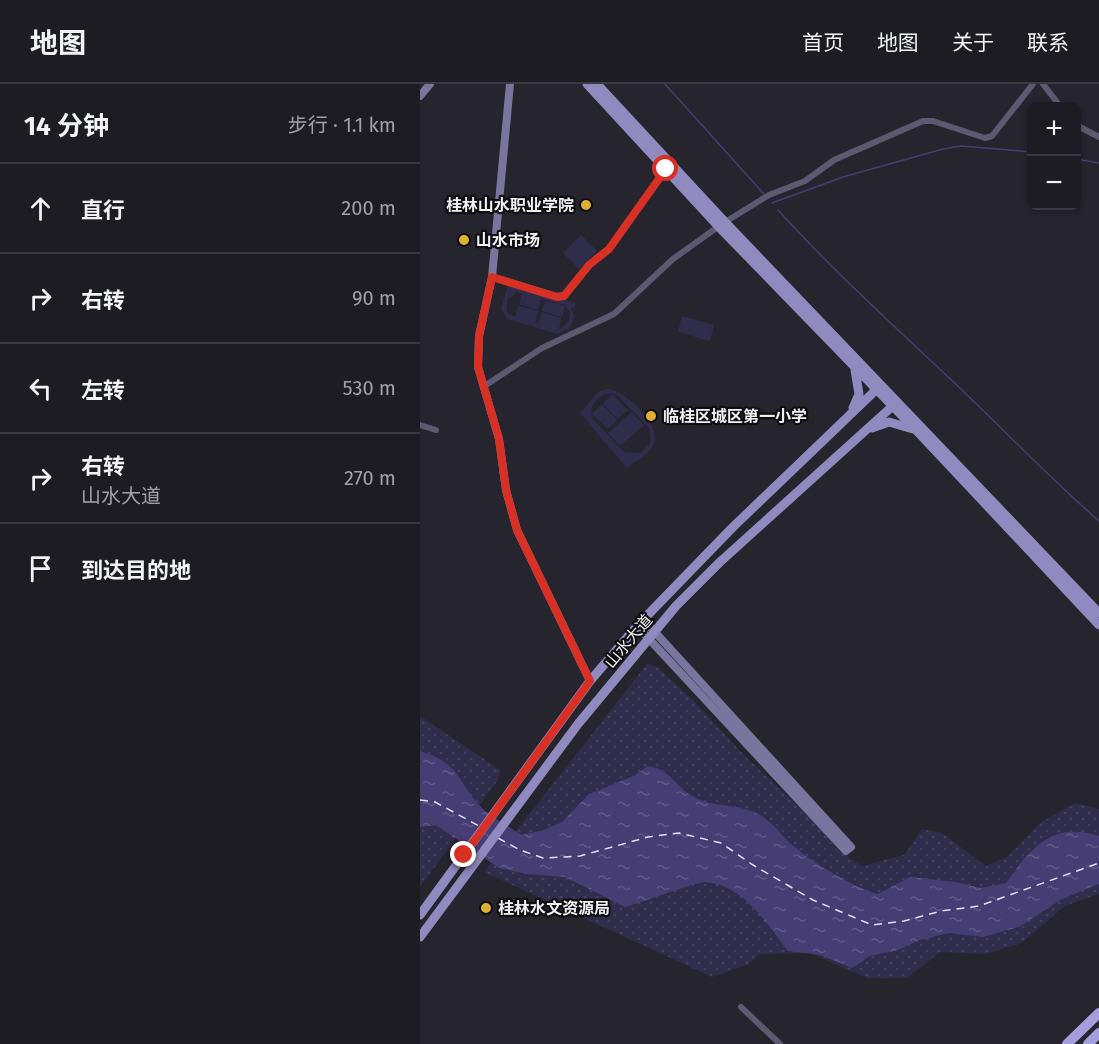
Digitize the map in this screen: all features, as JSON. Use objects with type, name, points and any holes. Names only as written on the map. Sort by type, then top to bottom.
[{"type":"highway","points":[[1067,1044],[1099,1013]]},
{"type":"highway","points":[[1088,1044],[1099,1033]]},
{"type":"main road","points":[[587,84],[666,169],[1099,613]]},
{"type":"main road","points":[[597,84],[722,224],[855,367],[879,387]]},
{"type":"main road","points":[[851,412],[859,394],[855,367]]},
{"type":"main road","name":"山水大道","points":[[420,915],[590,681],[640,622],[851,412],[879,387]]},
{"type":"main road","points":[[896,404],[915,429],[1099,625]]},
{"type":"main road","name":"山水大道","points":[[420,937],[578,724],[652,635],[720,562],[896,404]]},
{"type":"main road","points":[[867,430],[889,422],[915,429]]},
{"type":"street","points":[[420,96],[430,84]]},
{"type":"street","points":[[510,84],[492,277],[478,343],[478,367],[482,388],[499,439],[506,490],[517,530],[590,681]]},
{"type":"street","points":[[482,388],[542,348],[614,314],[673,259],[722,224],[770,195],[808,180],[834,160],[917,123],[933,121],[985,138],[992,136],[1034,84]]},
{"type":"street","points":[[1043,84],[1057,102]]},
{"type":"street","points":[[1081,126],[1099,137]]},
{"type":"street","points":[[492,277],[557,297],[564,296],[589,265],[609,249],[666,169]]},
{"type":"street","points":[[420,425],[436,430]]},
{"type":"street","points":[[640,622],[851,847],[846,851],[652,635]]},
{"type":"street","points":[[741,1007],[780,1044]]},
{"type":"shaded area","points":[[581,235],[597,251],[579,269],[563,253]]},
{"type":"shaded area","points":[[508,285],[576,303],[574,308],[571,308],[575,317],[570,328],[557,334],[507,319],[501,309]],"holes":[[[516,292],[565,305],[570,312],[569,321],[559,330],[561,318],[542,312],[538,323],[535,323],[538,311],[518,306],[515,317],[507,312],[507,301]]]},
{"type":"shaded area","points":[[522,294],[541,299],[538,310],[519,304]]},
{"type":"shaded area","points":[[545,301],[565,306],[562,317],[542,311]]},
{"type":"shaded area","points":[[682,316],[714,325],[710,341],[678,332]]},
{"type":"shaded area","points":[[606,389],[622,395],[639,409],[652,427],[655,435],[652,447],[627,468],[580,413],[598,392]],"holes":[[[612,393],[617,395],[650,429],[650,443],[640,453],[624,452],[592,418],[593,404],[599,398]]]},
{"type":"shaded area","points":[[612,394],[628,410],[618,419],[603,404]]},
{"type":"shaded area","points":[[602,404],[617,420],[608,429],[592,414]]},
{"type":"shaded area","points":[[632,412],[644,425],[620,446],[608,433]]},
{"type":"shaded area","points":[[647,664],[657,667],[694,701],[742,753],[820,827],[838,850],[862,866],[904,855],[922,829],[942,833],[986,866],[1008,856],[1040,823],[1075,803],[1099,809],[1099,894],[1065,906],[1021,943],[986,954],[940,952],[907,978],[867,978],[810,953],[760,954],[747,965],[712,977],[484,872]]},
{"type":"shaded area","points":[[420,716],[500,770],[498,780],[420,887]]},
{"type":"water","points":[[420,751],[449,766],[482,808],[521,835],[541,831],[562,822],[589,794],[634,776],[648,766],[667,774],[686,792],[700,800],[742,808],[758,814],[772,824],[799,851],[821,866],[857,886],[878,894],[910,877],[956,882],[981,888],[1006,883],[1034,849],[1056,835],[1068,832],[1083,832],[1099,836],[1099,884],[1062,899],[1019,927],[983,937],[949,933],[920,940],[898,950],[870,956],[852,968],[821,955],[788,951],[753,907],[719,884],[700,883],[625,907],[565,877],[527,874],[499,868],[436,825],[420,827]]},
{"type":"waterway","points":[[665,84],[764,194]]},
{"type":"waterway","points":[[772,203],[843,177],[943,149],[961,146],[1027,152]]},
{"type":"waterway","points":[[1081,160],[1099,163]]},
{"type":"waterway","points":[[778,210],[846,280],[1047,474],[1099,521]]},
{"type":"ferry route","points":[[420,800],[435,802],[479,826]]},
{"type":"ferry route","points":[[498,838],[520,850],[543,858],[580,856],[648,837],[679,833],[721,843],[753,865],[813,900],[872,925],[979,906],[1099,863]]},
{"type":"place","name":"桂林山水职业学院","points":[[586,205]]},
{"type":"place","name":"山水市场","points":[[464,240]]},
{"type":"place","name":"临桂区城区第一小学","points":[[651,416]]},
{"type":"place","name":"桂林水文资源局","points":[[486,908]]},
{"type":"route","points":[[464,855],[590,681],[517,530],[506,490],[499,439],[478,367],[479,336],[492,277],[557,297],[564,296],[589,265],[609,249],[666,169]]}]
